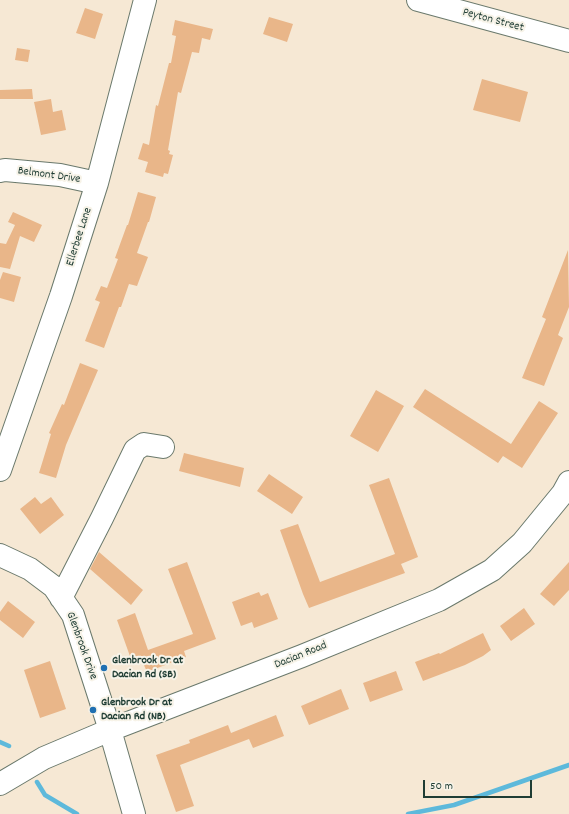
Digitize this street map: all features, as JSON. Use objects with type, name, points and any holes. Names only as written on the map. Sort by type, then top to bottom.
[{"type":"street","name":"Ellerbee Lane","points":[[0,470],[61,296],[98,183],[145,0]]},
{"type":"street","name":"Peyton Street","points":[[418,0],[569,41]]},
{"type":"street","name":"Belmont Drive","points":[[0,171],[5,170],[60,175],[98,183]]},
{"type":"street","points":[[61,598],[135,450],[144,444],[163,447]]},
{"type":"street","name":"Dacian Road","points":[[0,784],[44,758],[110,730],[302,656],[439,600],[492,570],[522,544],[563,493],[569,482]]},
{"type":"street","name":"Glenbrook Drive","points":[[0,555],[30,568],[54,587],[73,615],[110,730],[134,814]]},
{"type":"building","points":[[85,8],[103,14],[95,39],[76,33]]},
{"type":"building","points":[[269,17],[293,24],[287,42],[263,34]]},
{"type":"building","points":[[175,20],[213,29],[210,40],[202,38],[199,53],[192,52],[181,93],[178,92],[168,150],[170,151],[169,154],[173,155],[168,174],[164,173],[163,177],[145,172],[148,162],[138,159],[143,143],[149,145],[156,105],[158,106],[169,63],[171,63],[176,36],[172,35]]},
{"type":"building","points":[[17,48],[30,50],[28,62],[15,60]]},
{"type":"building","points":[[482,79],[528,92],[520,122],[473,110]]},
{"type":"building","points":[[32,89],[33,99],[0,99],[0,90]]},
{"type":"building","points":[[51,99],[53,112],[62,110],[66,130],[41,135],[34,102]]},
{"type":"building","points":[[138,192],[156,197],[149,222],[137,253],[148,257],[137,286],[129,284],[104,348],[85,341],[100,302],[95,300],[101,286],[107,288],[118,259],[115,258],[128,225]]},
{"type":"building","points":[[13,212],[42,225],[34,242],[20,236],[10,269],[0,267],[0,243],[6,244],[15,225],[8,222]]},
{"type":"building","points":[[568,250],[569,307],[558,335],[563,338],[544,386],[522,378],[546,319],[542,317]]},
{"type":"building","points":[[3,272],[21,277],[14,302],[0,298],[0,280]]},
{"type":"building","points":[[80,363],[98,370],[66,445],[56,478],[39,473],[51,434],[49,433],[62,404],[64,405]]},
{"type":"building","points":[[425,389],[511,444],[539,401],[558,413],[522,468],[503,456],[498,463],[413,407]]},
{"type":"building","points":[[376,390],[404,406],[378,452],[350,436]]},
{"type":"building","points":[[184,453],[244,468],[240,487],[179,471]]},
{"type":"building","points":[[269,474],[303,497],[292,514],[257,491]]},
{"type":"building","points":[[389,478],[418,557],[401,564],[405,573],[309,608],[280,530],[298,524],[320,582],[395,554],[369,485]]},
{"type":"building","points":[[35,497],[41,504],[51,497],[64,515],[40,534],[20,509]]},
{"type":"building","points":[[99,552],[143,590],[131,605],[90,569]]},
{"type":"building","points":[[187,562],[216,639],[184,651],[186,657],[147,672],[140,656],[131,659],[117,620],[135,613],[148,650],[193,634],[168,569]]},
{"type":"building","points":[[569,562],[569,590],[554,606],[540,594]]},
{"type":"building","points":[[259,592],[261,596],[268,593],[278,619],[254,628],[252,622],[241,626],[232,602]]},
{"type":"building","points":[[8,601],[35,622],[23,638],[0,620],[0,612]]},
{"type":"building","points":[[524,608],[535,624],[511,641],[500,626]]},
{"type":"building","points":[[483,633],[491,650],[465,665],[423,681],[415,662],[439,653],[440,654]]},
{"type":"building","points":[[50,661],[66,709],[40,718],[24,670]]},
{"type":"building","points":[[396,671],[403,690],[370,702],[363,683]]},
{"type":"building","points":[[341,689],[349,709],[309,725],[301,706]]},
{"type":"building","points":[[276,715],[284,736],[253,748],[249,739],[180,765],[194,806],[176,812],[156,755],[190,743],[189,740],[228,725],[231,733]]},
{"type":"waterway","points":[[0,742],[9,746]]},
{"type":"waterway","points":[[408,814],[454,805],[569,765]]},
{"type":"waterway","points":[[37,782],[45,795],[77,814]]},
{"type":"place","name":"Glenbrook Dr at Dacian Rd (SB)","points":[[104,668]]},
{"type":"place","name":"Glenbrook Dr at Dacian Rd (NB)","points":[[93,710]]}]
